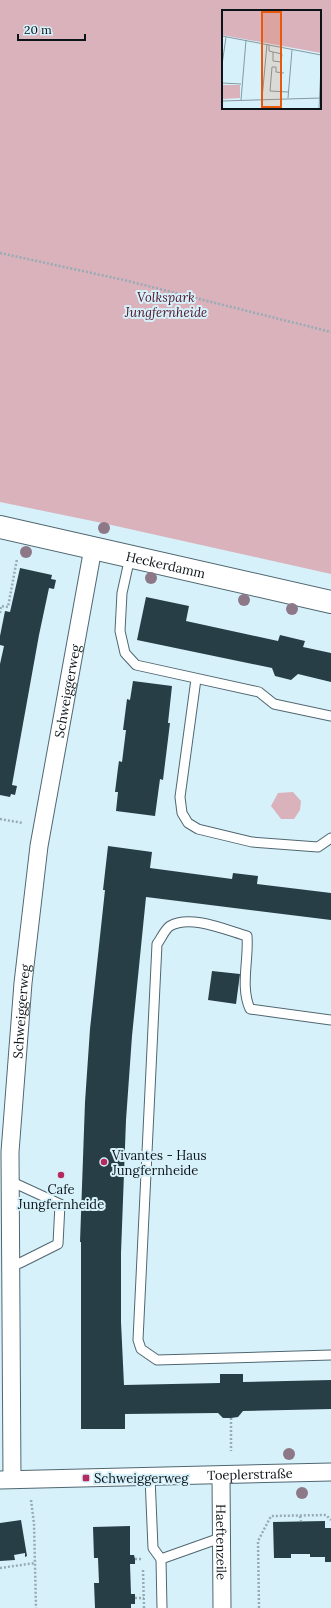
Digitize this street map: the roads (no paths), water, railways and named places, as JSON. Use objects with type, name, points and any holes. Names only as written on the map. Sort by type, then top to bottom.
[{"type":"street","name":"Heckerdamm","points":[[0,527],[331,602]]},
{"type":"street","name":"Schweiggerweg","points":[[6,1479],[11,1266],[10,1152],[23,983],[39,846],[93,548]]},
{"type":"street","name":"Toeplerstraße","points":[[6,1479],[331,1472]]},
{"type":"street","name":"Haeftenzeile","points":[[221,1475],[223,1537],[222,1608]]},
{"type":"lane","points":[[130,557],[122,592],[120,631],[125,653],[136,665],[259,692],[274,704],[331,716]]},
{"type":"lane","points":[[196,679],[180,797],[182,813],[188,823],[198,828],[252,842],[318,847],[331,838]]},
{"type":"lane","points":[[331,1020],[250,1009],[246,1001],[247,936],[208,924],[184,921],[169,927],[157,944],[138,1340],[141,1349],[157,1360],[331,1355]]},
{"type":"lane","points":[[10,1181],[60,1204],[58,1244],[11,1266]]},
{"type":"lane","points":[[150,1477],[153,1548],[161,1559],[162,1608]]},
{"type":"lane","points":[[161,1559],[223,1537]]},
{"type":"place","name":"Vivantes - Haus Jungfernheide","points":[[104,1162]]},
{"type":"place","name":"Cafe Jungfernheide","points":[[61,1175]]},
{"type":"place","name":"Schweiggerweg","points":[[86,1478]]},
{"type":"park label","name":"Volkspark Jungfernheide","points":[[166,304]]}]
